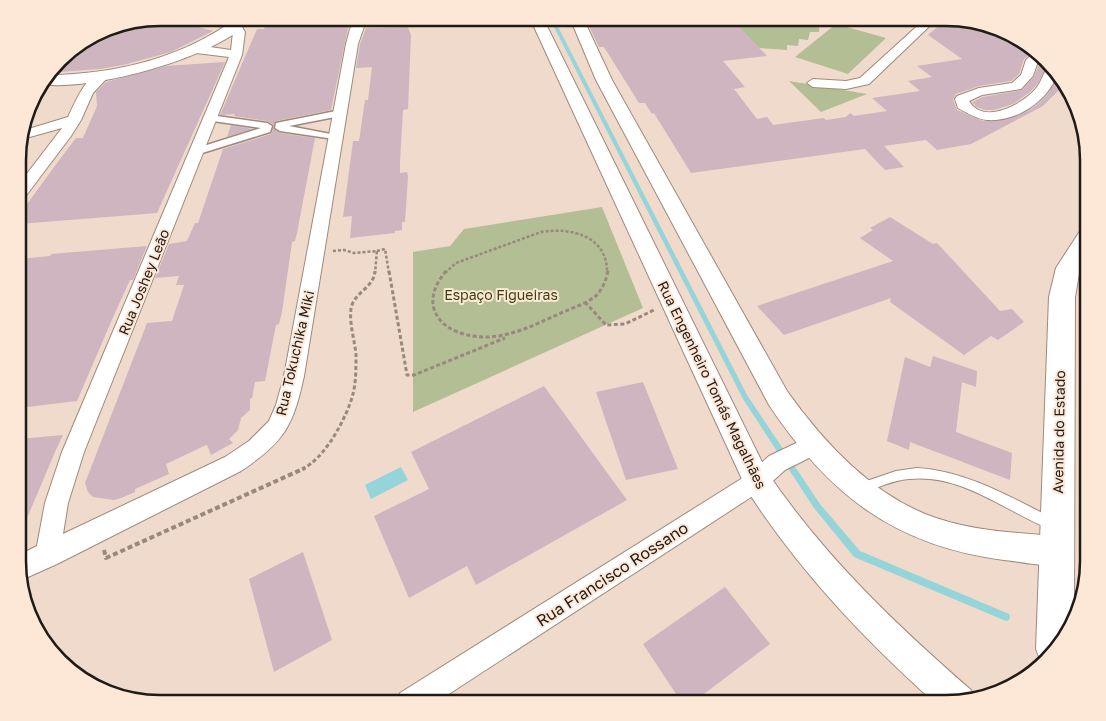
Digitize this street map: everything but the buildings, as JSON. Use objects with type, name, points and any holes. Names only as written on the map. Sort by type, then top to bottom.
[{"type":"highway","name":"Avenida do Estado","points":[[1056,636],[1062,297],[1068,268],[1079,250]]},
{"type":"street","points":[[580,26],[608,88],[773,390],[810,447],[896,515],[936,532],[1011,546],[1057,538]]},
{"type":"street","points":[[813,83],[846,85],[864,81],[923,26]]},
{"type":"street","points":[[54,80],[104,75],[152,64],[196,49],[232,27]]},
{"type":"street","name":"Rua Joshey Leão","points":[[48,555],[49,533],[56,501],[71,458],[236,55],[239,27]]},
{"type":"street","name":"Rua Tokuchika Miki","points":[[26,565],[233,464],[258,448],[277,428],[286,406],[294,367],[338,138],[352,44],[357,27]]},
{"type":"street","name":"Rua Engenheiro Tomás Magalhães","points":[[536,27],[672,302],[757,481],[771,505],[825,574],[871,622],[950,694]]},
{"type":"street","points":[[196,49],[222,51],[236,55]]},
{"type":"street","points":[[1034,59],[1027,76],[1016,86],[978,92],[962,99],[963,105],[989,116],[1012,112],[1032,102],[1049,75]]},
{"type":"street","points":[[26,185],[74,120],[83,97],[104,75]]},
{"type":"street","points":[[65,79],[83,97]]},
{"type":"street","points":[[280,127],[341,113]]},
{"type":"street","points":[[210,118],[267,128]]},
{"type":"street","points":[[29,133],[74,120]]},
{"type":"street","points":[[195,152],[274,124],[280,127],[338,138]]},
{"type":"street","name":"Rua Francisco Rossano","points":[[423,695],[757,481],[777,462],[810,447]]},
{"type":"lane","points":[[860,488],[897,476],[918,473],[947,477],[973,486],[1057,538]]},
{"type":"path","points":[[376,251],[385,250],[407,375],[414,375],[518,333],[585,302],[601,290],[608,269],[607,261],[599,246],[584,236],[573,232],[562,230],[540,232],[456,264],[443,274],[434,290],[433,298],[436,314],[446,326],[463,334],[485,338],[518,333]]},
{"type":"path","points":[[585,302],[606,325],[625,324],[672,302]]},
{"type":"green space","points":[[738,26],[819,26],[819,32],[810,32],[808,40],[799,39],[798,46],[787,45],[787,50],[759,48]]},
{"type":"green space","points":[[833,26],[844,26],[886,38],[848,74],[795,57]]},
{"type":"green space","points":[[789,81],[867,94],[821,112]]},
{"type":"green space","name":"Espaço Figueiras","points":[[602,207],[643,308],[413,412],[413,252],[450,246],[464,229]]},
{"type":"water","points":[[401,467],[408,480],[371,499],[365,485]]},
{"type":"waterway","points":[[556,26],[745,397],[817,506],[857,554],[1006,617]]}]
